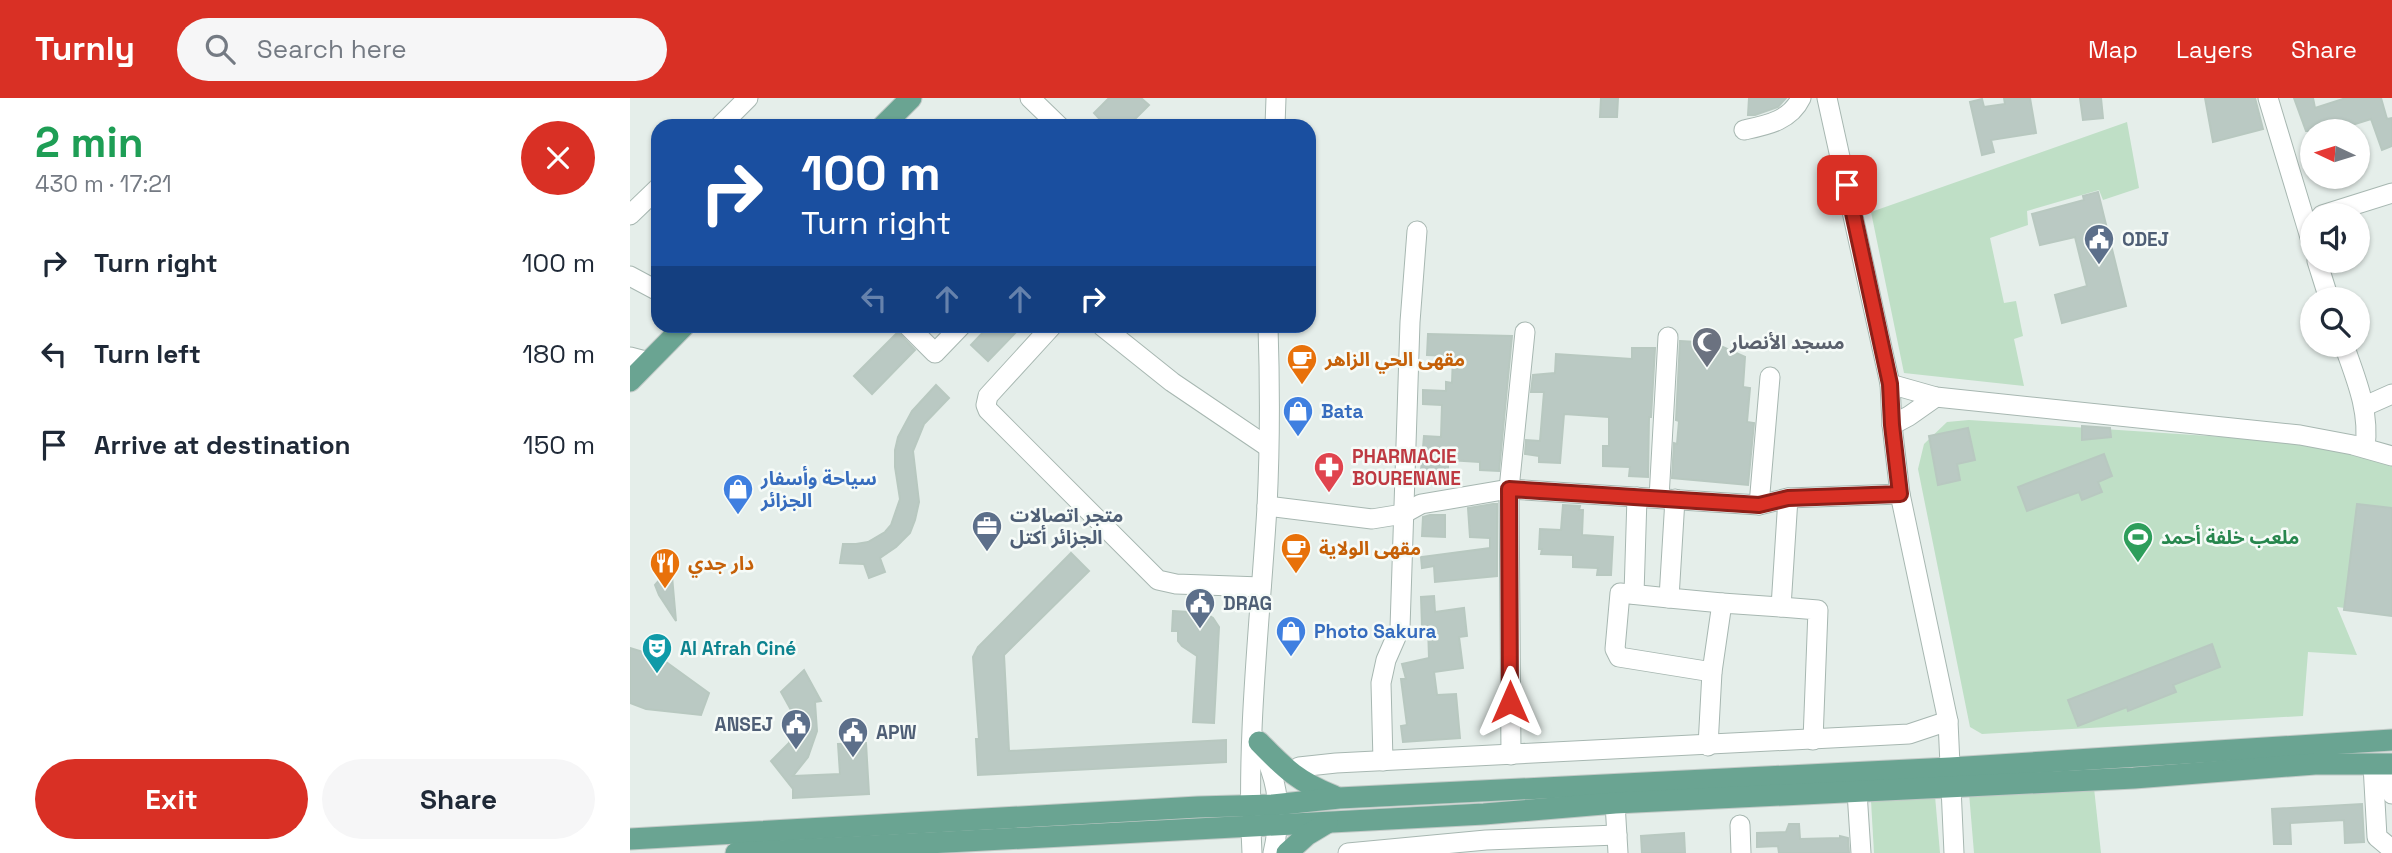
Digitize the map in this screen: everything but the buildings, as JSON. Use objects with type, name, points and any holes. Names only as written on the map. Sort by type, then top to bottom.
[{"type":"main road","points":[[890,119],[911,98]]},
{"type":"main road","points":[[630,381],[639,360],[675,333]]},
{"type":"main road","points":[[1255,734],[1281,766],[1310,786],[1339,798]]},
{"type":"main road","points":[[630,839],[932,832],[1278,814],[1332,821],[1484,814],[1615,803],[1857,792],[1951,777],[2392,740]]},
{"type":"main road","points":[[1278,814],[1339,798],[1951,777],[2134,778],[2315,764],[2385,764]]},
{"type":"main road","points":[[736,853],[932,832],[1017,845],[1250,815]]},
{"type":"main road","points":[[1287,853],[1307,835],[1332,821]]},
{"type":"street","points":[[727,119],[748,98]]},
{"type":"street","points":[[1275,119],[1276,98]]},
{"type":"street","points":[[1744,130],[1779,121],[1790,114],[1801,98]]},
{"type":"street","points":[[1827,98],[1890,384],[1900,494],[1948,721],[1954,853]]},
{"type":"street","points":[[2268,98],[2307,203]]},
{"type":"street","points":[[1033,101],[1048,119]]},
{"type":"street","points":[[2360,203],[2392,193]]},
{"type":"street","points":[[630,215],[651,195]]},
{"type":"street","points":[[1382,761],[1381,682],[1386,660],[1401,628],[1410,322],[1418,231]]},
{"type":"street","points":[[630,264],[651,274]]},
{"type":"street","points":[[630,276],[651,287]]},
{"type":"street","points":[[1511,755],[1509,489],[1525,332]]},
{"type":"street","points":[[915,333],[935,353],[954,333]]},
{"type":"street","points":[[1046,333],[988,396],[988,410],[1158,580],[1175,584],[1261,587]]},
{"type":"street","points":[[1111,333],[1172,382],[1268,447]]},
{"type":"street","points":[[1252,853],[1250,815],[1267,506],[1268,333]]},
{"type":"street","points":[[1668,337],[1669,598]]},
{"type":"street","points":[[2348,357],[2365,406],[2365,448]]},
{"type":"street","points":[[1759,505],[1770,377]]},
{"type":"street","points":[[1890,384],[1936,397],[2300,435],[2392,456]]},
{"type":"street","points":[[2365,406],[2392,394]]},
{"type":"street","points":[[1892,425],[1936,397]]},
{"type":"street","points":[[1267,506],[1373,519],[1403,514],[1421,504],[1509,489],[1759,505],[1788,498],[1900,494]]},
{"type":"street","points":[[1634,594],[1637,497]]},
{"type":"street","points":[[1781,607],[1788,498]]},
{"type":"street","points":[[1712,672],[1619,657],[1615,649],[1619,593],[1818,610],[1814,740]]},
{"type":"street","points":[[1708,746],[1712,672],[1722,603]]},
{"type":"street","points":[[1293,774],[1299,767],[1382,761],[1909,734],[1948,721]]},
{"type":"street","points":[[1255,734],[1273,772],[1278,814],[1273,853]]},
{"type":"street","points":[[2385,764],[2392,794]]},
{"type":"street","points":[[2385,764],[2377,837],[2390,846]]},
{"type":"street","points":[[1857,792],[1861,853]]},
{"type":"street","points":[[1348,853],[1617,844],[1615,803]]},
{"type":"street","points":[[1484,814],[1486,847]]},
{"type":"street","points":[[1740,825],[1741,853]]},
{"type":"green space","points":[[2127,122],[2139,188],[2103,200],[2099,190],[2027,211],[2028,225],[1990,238],[2004,303],[2016,301],[2023,336],[2014,339],[2024,386],[1904,373],[1871,212]]},
{"type":"green space","name":"ملعب خلفة أحمد","points":[[1969,420],[2343,445],[2392,462],[2392,614],[2337,607],[2357,655],[2308,652],[2303,716],[1982,734],[1970,727],[1918,469],[1924,444],[1947,422]]},
{"type":"green space","points":[[2094,788],[2101,853],[1974,853],[1969,793]]},
{"type":"green space","points":[[1935,796],[1940,853],[1874,853],[1871,801]]},
{"type":"place","name":"ODEJ","points":[[2099,266]]},
{"type":"place","name":"مسجد الأنصار","points":[[1707,369]]},
{"type":"place","name":"مقهى الحي الزاهر","points":[[1302,386]]},
{"type":"place","name":"Bata","points":[[1298,438]]},
{"type":"place","name":"PHARMACIE BOURENANE","points":[[1329,494]]},
{"type":"place","name":"سياحة وأسفار الجزائر","points":[[738,516]]},
{"type":"place","name":"متجر اتصالات الجزائر أكتل","points":[[987,553]]},
{"type":"place","name":"ملعب خلفة أحمد","points":[[2138,564]]},
{"type":"place","name":"مقهى الولاية","points":[[1296,575]]},
{"type":"place","name":"دار جدي","points":[[665,590]]},
{"type":"place","name":"DRAG","points":[[1200,630]]},
{"type":"place","name":"Photo Sakura","points":[[1291,658]]},
{"type":"place","name":"Al Afrah Ciné","points":[[657,675]]},
{"type":"place","name":"ANSEJ","points":[[796,751]]},
{"type":"place","name":"APW","points":[[853,759]]},
{"type":"route","points":[[1510,702],[1509,489],[1759,505],[1788,498],[1900,494],[1890,384],[1847,185]]}]
